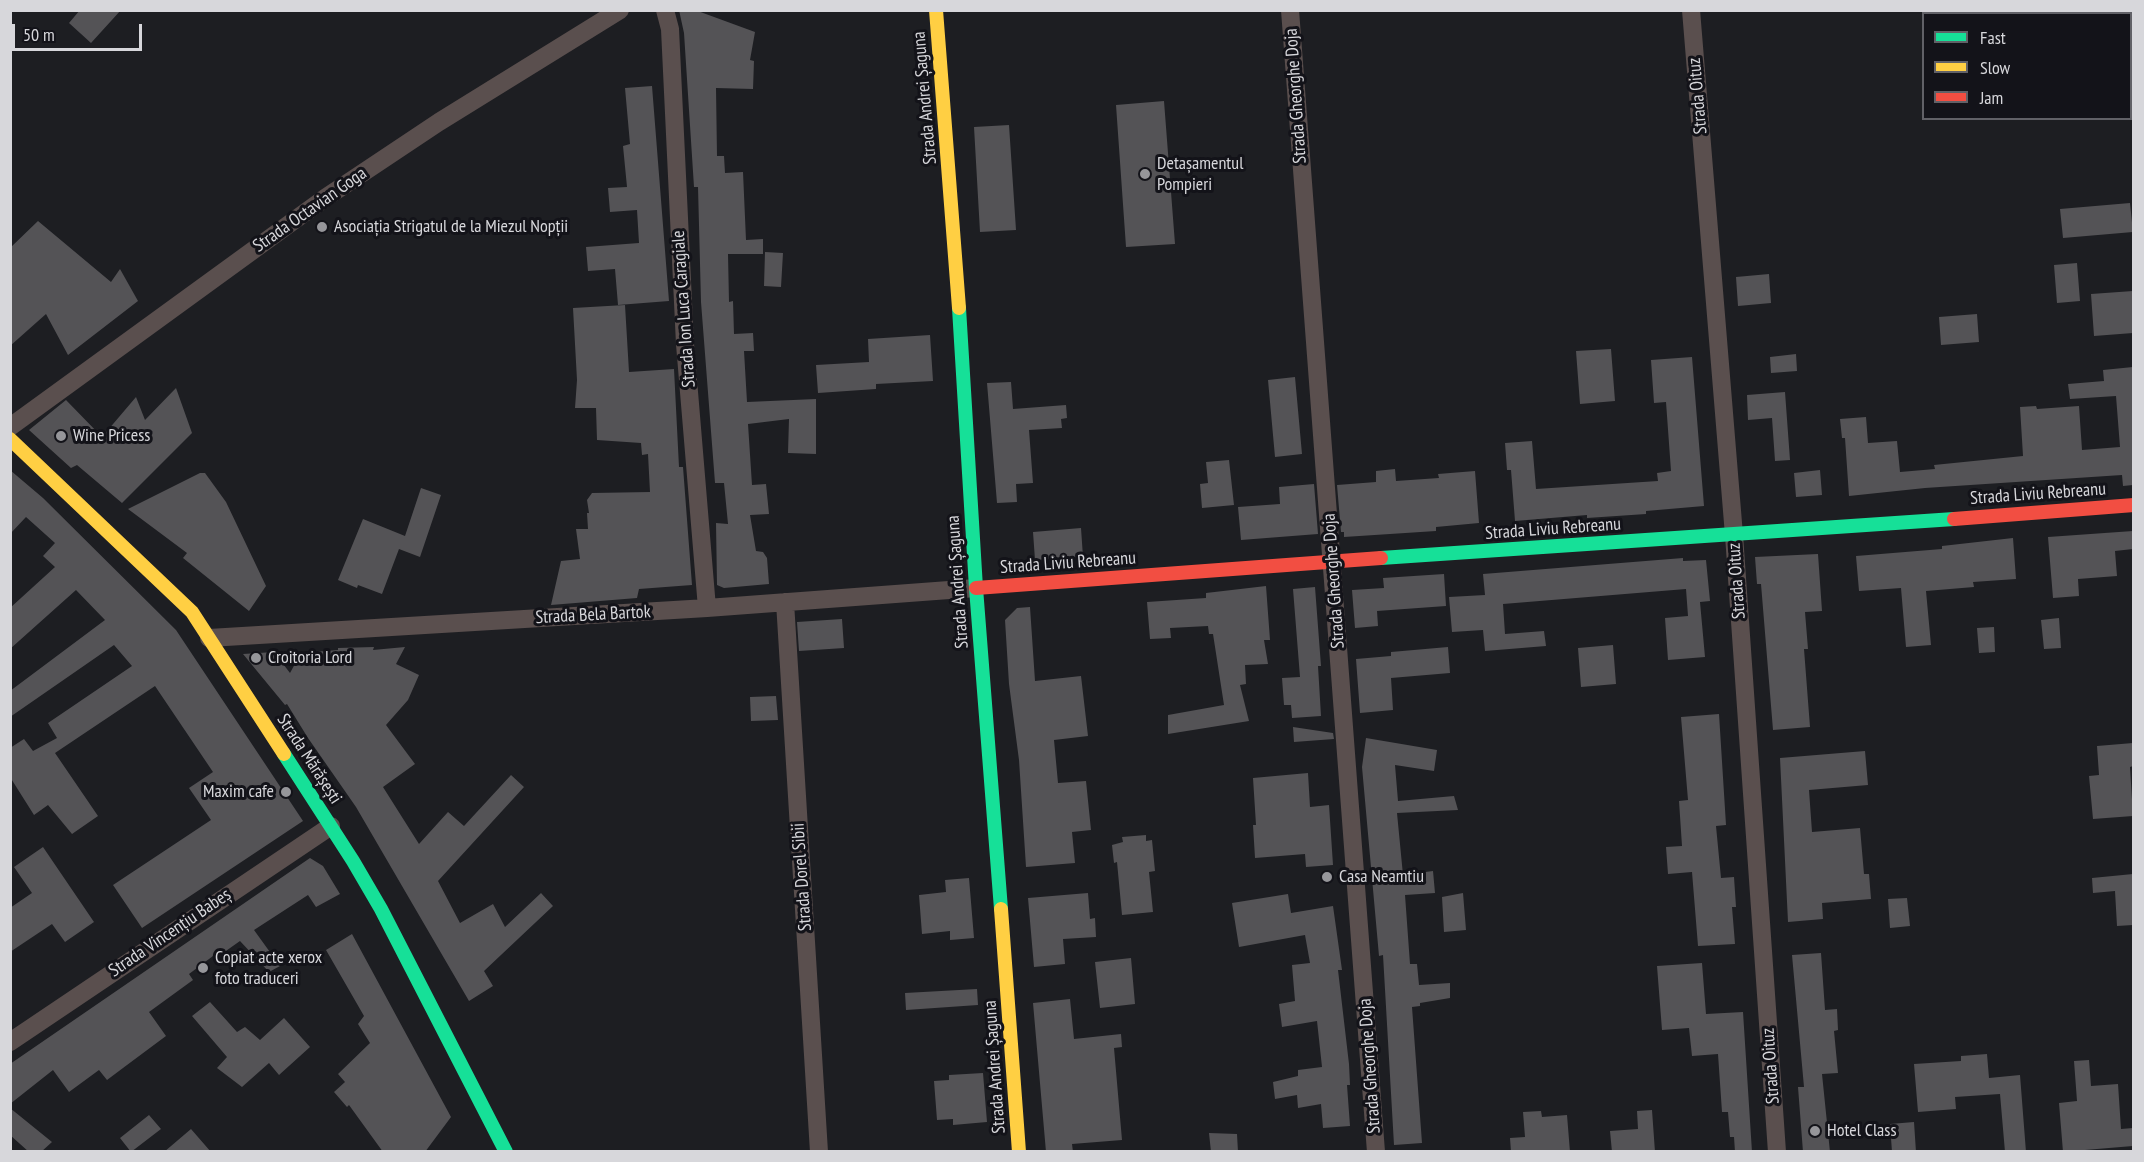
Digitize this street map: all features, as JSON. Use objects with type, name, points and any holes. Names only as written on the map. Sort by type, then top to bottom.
[{"type":"street","name":"Strada Octavian Goga","points":[[10,427],[325,198],[440,122],[620,10]]},
{"type":"street","name":"Strada Ion Luca Caragiale","points":[[665,10],[670,29],[685,344],[707,608]]},
{"type":"street","name":"Strada Andrei Șaguna","points":[[936,10],[955,243],[976,588],[1019,1152]]},
{"type":"street","name":"Strada Gheorghe Doja","points":[[1290,10],[1376,1152]]},
{"type":"street","name":"Strada Oituz","points":[[1691,10],[1734,535],[1777,1152]]},
{"type":"street","points":[[2133,10],[2133,20]]},
{"type":"street","name":"Strada Mărășești","points":[[10,439],[192,612],[331,826],[381,909],[506,1152]]},
{"type":"street","name":"Strada Liviu Rebreanu","points":[[976,588],[2133,505]]},
{"type":"street","name":"Strada Bela Bartok","points":[[209,638],[707,608],[976,588]]},
{"type":"street","name":"Strada Dorel Sibii","points":[[785,602],[819,1152]]},
{"type":"street","name":"Strada Vincențiu Babeș","points":[[10,1042],[331,826]]},
{"type":"building","points":[[80,10],[121,10],[91,43],[69,23]]},
{"type":"building","points":[[679,10],[695,10],[755,32],[750,60],[754,61],[753,89],[716,88],[717,156],[724,156],[725,173],[743,172],[746,240],[763,239],[763,254],[728,254],[729,302],[733,301],[734,334],[753,333],[754,351],[744,351],[747,402],[816,399],[816,454],[788,453],[789,419],[748,424],[752,485],[766,484],[769,514],[750,515],[756,551],[763,552],[767,558],[769,584],[724,588],[717,585],[716,523],[728,524],[724,483],[715,483],[701,302],[698,187],[694,187],[684,33]]},
{"type":"building","points":[[652,86],[669,301],[618,305],[615,269],[588,271],[586,247],[639,243],[637,210],[610,212],[608,188],[627,187],[623,146],[630,144],[625,88]]},
{"type":"building","name":"Detașamentul Pompieri","points":[[1164,101],[1175,244],[1126,247],[1116,105]]},
{"type":"building","points":[[1009,125],[1016,230],[980,232],[974,127]]},
{"type":"building","points":[[2130,203],[2133,232],[2063,238],[2060,209]]},
{"type":"building","points":[[38,221],[111,282],[120,269],[138,301],[68,355],[46,314],[10,346],[10,248]]},
{"type":"building","points":[[765,252],[783,253],[781,287],[764,286]]},
{"type":"building","points":[[2077,263],[2080,301],[2057,303],[2054,265]]},
{"type":"building","points":[[1769,274],[1771,303],[1738,306],[1736,277]]},
{"type":"building","points":[[2133,291],[2133,333],[2094,336],[2091,294]]},
{"type":"building","points":[[625,305],[629,372],[674,369],[679,467],[683,467],[692,585],[639,589],[637,598],[551,605],[561,561],[580,559],[576,529],[588,529],[587,500],[592,493],[650,492],[648,454],[642,455],[641,443],[597,440],[596,408],[575,408],[577,380],[573,308]]},
{"type":"building","points":[[1977,314],[1979,342],[1941,345],[1939,317]]},
{"type":"building","points":[[930,335],[933,381],[876,384],[876,389],[818,393],[816,365],[869,362],[868,339]]},
{"type":"building","points":[[1611,349],[1615,401],[1580,404],[1576,351]]},
{"type":"building","points":[[1796,354],[1797,371],[1771,373],[1770,357]]},
{"type":"building","points":[[1692,357],[1704,506],[1646,511],[1646,514],[1587,518],[1587,515],[1515,521],[1511,470],[1507,470],[1505,443],[1532,441],[1536,489],[1658,481],[1657,473],[1671,471],[1666,402],[1654,403],[1651,360]]},
{"type":"building","points":[[2133,367],[2133,485],[2123,486],[2122,475],[1925,488],[1849,496],[1845,438],[1842,438],[1840,419],[1866,417],[1868,443],[1897,441],[1900,472],[1935,469],[1934,465],[2023,456],[2020,407],[2036,406],[2037,409],[2079,406],[2082,450],[2120,447],[2116,396],[2070,399],[2068,384],[2104,381],[2103,370]]},
{"type":"building","points":[[1295,377],[1302,454],[1275,457],[1268,380]]},
{"type":"building","points":[[1011,382],[1013,409],[1066,405],[1067,418],[1061,419],[1062,428],[1029,430],[1033,483],[1016,484],[1017,502],[997,503],[987,383]]},
{"type":"building","points":[[176,388],[192,433],[122,503],[77,465],[71,468],[29,430],[66,400],[102,437],[136,397],[145,420]]},
{"type":"building","points":[[1785,392],[1790,460],[1775,461],[1772,418],[1748,420],[1747,395]]},
{"type":"building","points":[[1229,460],[1234,505],[1202,508],[1200,484],[1208,483],[1206,462]]},
{"type":"building","points":[[1395,469],[1396,481],[1439,478],[1438,474],[1475,471],[1479,523],[1436,527],[1436,531],[1344,537],[1344,532],[1341,532],[1337,485],[1376,482],[1376,471]]},
{"type":"building","points":[[10,470],[43,498],[176,630],[303,821],[142,928],[113,885],[211,820],[189,788],[213,772],[155,686],[55,753],[98,816],[72,834],[48,805],[34,815],[10,777],[10,748],[24,739],[33,751],[57,738],[48,723],[132,666],[114,645],[10,717],[10,691],[105,620],[76,590],[10,649],[10,608],[55,567],[43,556],[55,543],[26,517],[10,534]]},
{"type":"building","points":[[1820,470],[1822,495],[1796,497],[1794,473]]},
{"type":"building","points":[[200,473],[205,473],[226,502],[266,586],[249,611],[183,558],[187,553],[128,509]]},
{"type":"building","points":[[1314,484],[1318,534],[1241,540],[1238,507],[1280,504],[1279,487]]},
{"type":"building","points":[[421,488],[441,495],[420,557],[399,549],[382,594],[358,585],[357,588],[338,580],[363,519],[405,536]]},
{"type":"building","points":[[1081,528],[1083,557],[1035,560],[1033,532]]},
{"type":"building","points":[[2133,531],[2133,549],[2115,551],[2117,576],[2078,579],[2079,596],[2053,598],[2048,537]]},
{"type":"building","points":[[2013,538],[2016,579],[1973,582],[1974,587],[1926,591],[1931,645],[1906,647],[1901,588],[1859,591],[1856,556],[1942,549],[1942,546]]},
{"type":"building","points":[[1818,554],[1822,611],[1805,612],[1808,649],[1804,649],[1810,727],[1773,730],[1761,584],[1757,584],[1755,557]]},
{"type":"building","points":[[1683,558],[1683,561],[1706,560],[1710,601],[1700,602],[1705,657],[1668,660],[1665,618],[1688,616],[1686,589],[1503,604],[1505,634],[1544,631],[1546,646],[1485,651],[1483,630],[1452,632],[1449,597],[1485,595],[1483,574]]},
{"type":"building","points":[[1444,574],[1446,606],[1377,611],[1378,626],[1355,628],[1352,590],[1384,588],[1383,578]]},
{"type":"building","points":[[1266,586],[1270,640],[1264,640],[1268,664],[1245,665],[1246,684],[1240,685],[1249,721],[1168,734],[1168,715],[1224,705],[1213,634],[1209,634],[1208,626],[1170,628],[1171,638],[1150,639],[1147,602],[1206,598],[1206,593]]},
{"type":"building","points":[[1315,587],[1321,666],[1318,666],[1321,716],[1292,718],[1291,705],[1284,705],[1282,678],[1300,677],[1293,589]]},
{"type":"building","points":[[1030,607],[1035,681],[1081,676],[1088,736],[1054,740],[1058,783],[1086,781],[1091,830],[1072,832],[1075,863],[1026,867],[1019,760],[1009,684],[1005,620],[1017,608]]},
{"type":"building","points":[[2059,618],[2061,648],[2044,649],[2041,620]]},
{"type":"building","points":[[842,619],[844,648],[799,651],[797,622]]},
{"type":"building","points":[[1994,627],[1995,652],[1979,653],[1977,628]]},
{"type":"building","points":[[1613,645],[1616,684],[1581,687],[1578,648]]},
{"type":"building","points":[[374,647],[373,650],[405,647],[396,664],[419,675],[408,700],[386,725],[415,764],[383,787],[419,844],[448,812],[464,826],[511,775],[524,787],[438,881],[460,923],[493,904],[505,927],[541,893],[553,906],[484,971],[493,986],[469,1001],[356,807],[287,704],[285,705],[243,654],[274,652],[290,673],[301,653],[338,650],[338,648]]},
{"type":"building","points":[[1448,647],[1450,673],[1391,678],[1393,710],[1360,713],[1356,659],[1391,656],[1391,652]]},
{"type":"building","points":[[776,696],[778,720],[751,721],[750,697]]},
{"type":"building","points":[[1719,714],[1726,825],[1716,826],[1721,878],[1734,877],[1736,907],[1732,907],[1735,944],[1698,946],[1692,872],[1668,874],[1666,847],[1682,846],[1679,801],[1688,800],[1681,717]]},
{"type":"building","points":[[1293,727],[1333,733],[1334,739],[1294,742]]},
{"type":"building","points":[[1366,738],[1437,750],[1434,771],[1395,765],[1398,801],[1454,796],[1458,810],[1397,813],[1403,875],[1433,871],[1435,893],[1405,895],[1410,964],[1417,964],[1419,985],[1450,983],[1450,998],[1420,1003],[1420,1006],[1412,1007],[1422,1143],[1394,1145],[1383,955],[1379,956],[1362,767]]},
{"type":"building","points":[[2133,743],[2133,766],[2130,767],[2133,816],[2093,819],[2089,776],[2099,775],[2097,746]]},
{"type":"building","points":[[1865,751],[1868,785],[1809,790],[1812,832],[1860,828],[1864,874],[1869,874],[1871,899],[1822,903],[1823,919],[1788,922],[1780,758]]},
{"type":"building","points":[[1308,773],[1310,807],[1329,805],[1333,865],[1306,867],[1305,854],[1255,858],[1253,825],[1256,825],[1253,778]]},
{"type":"building","points":[[1146,835],[1146,841],[1152,840],[1155,871],[1149,872],[1153,912],[1122,915],[1117,862],[1114,863],[1112,845],[1123,842],[1122,837]]},
{"type":"building","points":[[43,847],[94,922],[65,942],[52,924],[10,952],[10,908],[32,893],[14,867]]},
{"type":"building","points":[[310,858],[323,866],[340,894],[316,907],[308,895],[254,930],[280,966],[269,972],[240,941],[223,953],[221,950],[189,974],[193,980],[149,1012],[166,1036],[107,1080],[99,1070],[69,1092],[53,1070],[10,1104],[10,1064]]},
{"type":"building","points":[[2133,874],[2133,925],[2117,926],[2115,891],[2093,893],[2092,878]]},
{"type":"building","points":[[969,878],[974,938],[950,940],[950,931],[922,934],[919,895],[946,892],[945,880]]},
{"type":"building","points":[[1088,893],[1090,919],[1095,918],[1096,937],[1063,939],[1065,964],[1034,967],[1028,898]]},
{"type":"building","points":[[1463,893],[1466,930],[1444,932],[1442,897]]},
{"type":"building","points":[[1288,894],[1291,913],[1333,906],[1342,970],[1338,970],[1349,1064],[1350,1085],[1347,1085],[1350,1126],[1323,1128],[1321,1104],[1298,1108],[1297,1095],[1275,1099],[1273,1082],[1298,1076],[1298,1070],[1322,1067],[1317,1021],[1282,1027],[1279,1004],[1295,1001],[1292,965],[1310,963],[1305,935],[1239,947],[1232,903]]},
{"type":"building","points":[[1907,898],[1910,926],[1890,928],[1888,899]]},
{"type":"building","points":[[352,934],[451,1117],[425,1152],[383,1152],[349,1105],[347,1107],[334,1092],[345,1082],[338,1074],[370,1043],[358,1024],[364,1016],[326,950]]},
{"type":"building","points":[[1821,953],[1825,1010],[1837,1009],[1838,1030],[1834,1031],[1838,1073],[1822,1074],[1830,1152],[1803,1152],[1798,1087],[1804,1087],[1792,955]]},
{"type":"building","points":[[1131,958],[1135,1004],[1100,1008],[1095,962]]},
{"type":"building","points":[[1702,963],[1706,1014],[1743,1012],[1752,1152],[1735,1152],[1734,1137],[1730,1137],[1728,1112],[1722,1112],[1718,1054],[1692,1056],[1689,1028],[1662,1030],[1657,966]]},
{"type":"building","points":[[977,989],[978,1005],[906,1010],[905,993]]},
{"type":"building","points":[[1070,999],[1074,1039],[1121,1034],[1122,1047],[1114,1048],[1122,1140],[1072,1144],[1073,1152],[1046,1152],[1033,1003]]},
{"type":"building","points":[[210,1002],[237,1032],[245,1027],[260,1040],[284,1018],[310,1047],[279,1075],[269,1063],[242,1087],[217,1068],[227,1057],[192,1016]]},
{"type":"building","points":[[1987,1054],[1989,1078],[2020,1075],[2026,1152],[2005,1152],[2000,1094],[1955,1097],[1956,1109],[1918,1112],[1914,1064],[1961,1061],[1961,1056]]},
{"type":"building","points":[[2089,1060],[2091,1086],[2118,1084],[2121,1129],[2133,1128],[2133,1146],[2085,1150],[2085,1152],[2063,1152],[2059,1103],[2077,1101],[2074,1061]]},
{"type":"building","points":[[983,1073],[987,1122],[953,1125],[953,1119],[937,1120],[934,1081],[949,1080],[949,1075]]},
{"type":"building","points":[[10,1108],[52,1142],[41,1152],[29,1152],[10,1135]]},
{"type":"building","points":[[1652,1110],[1655,1152],[1612,1152],[1610,1131],[1638,1129],[1637,1111]]},
{"type":"building","points":[[1541,1111],[1542,1117],[1567,1115],[1570,1152],[1511,1152],[1510,1138],[1525,1137],[1523,1112]]},
{"type":"building","points":[[149,1115],[161,1129],[131,1152],[120,1138]]},
{"type":"building","points":[[1914,1122],[1916,1152],[1892,1152],[1890,1124]]},
{"type":"building","points":[[191,1129],[211,1152],[164,1152]]},
{"type":"building","points":[[1209,1133],[1237,1134],[1238,1152],[1211,1152]]},
{"type":"traffic: fast","points":[[959,308],[976,588],[1001,909]]},
{"type":"traffic: fast","points":[[1381,558],[1954,519]]},
{"type":"traffic: fast","points":[[284,754],[381,909],[506,1152]]},
{"type":"traffic: slow","points":[[936,10],[959,308]]},
{"type":"traffic: slow","points":[[10,439],[192,612],[284,754]]},
{"type":"traffic: slow","points":[[1001,909],[1019,1152]]},
{"type":"traffic: jam","points":[[1954,519],[2134,505]]},
{"type":"traffic: jam","points":[[976,588],[1381,558]]},
{"type":"place","name":"Detașamentul Pompieri","points":[[1145,174]]},
{"type":"place","name":"Asociația Strigatul de la Miezul Nopții","points":[[322,227]]},
{"type":"place","name":"Wine Pricess","points":[[61,436]]},
{"type":"place","name":"Croitoria Lord","points":[[256,658]]},
{"type":"place","name":"Maxim cafe","points":[[286,792]]},
{"type":"place","name":"Casa Neamtiu","points":[[1327,877]]},
{"type":"place","name":"Copiat acte xerox foto traduceri","points":[[203,968]]},
{"type":"place","name":"Hotel Class","points":[[1815,1131]]}]
